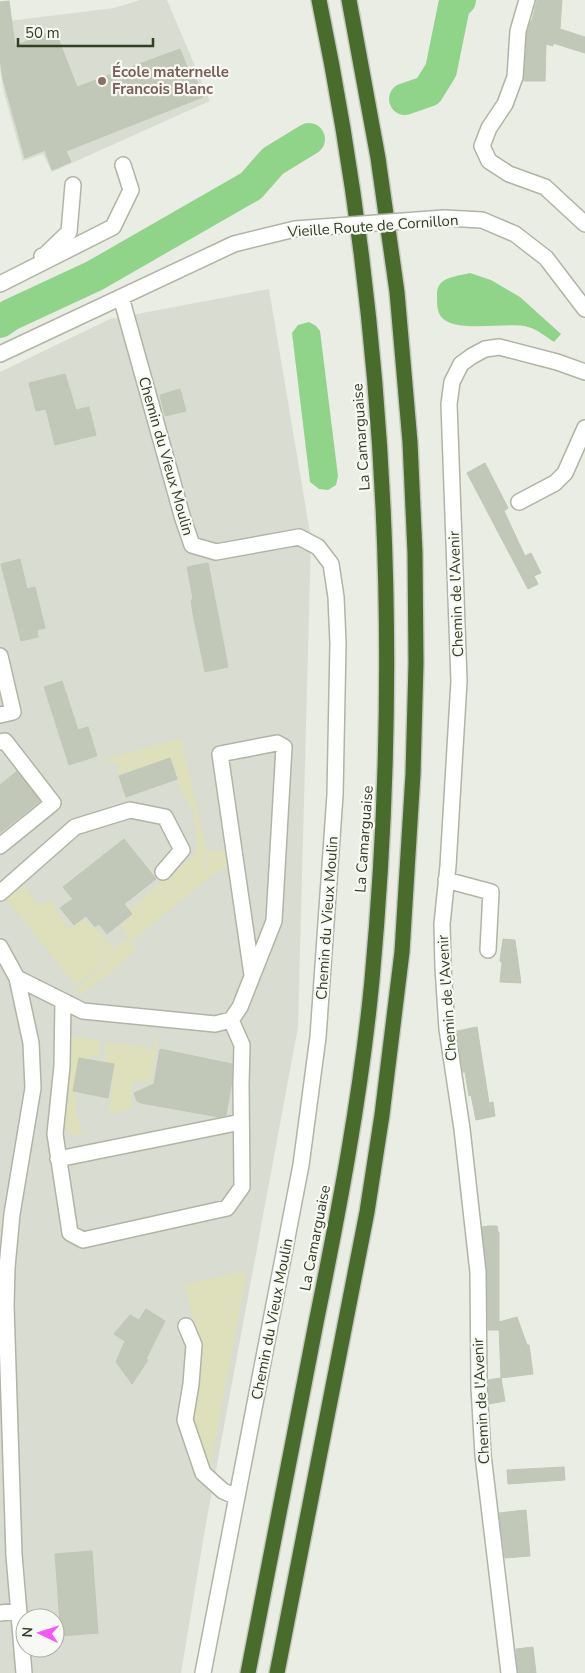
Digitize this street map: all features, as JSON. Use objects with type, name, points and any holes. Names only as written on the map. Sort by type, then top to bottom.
[{"type":"highway","name":"La Camarguaise","points":[[248,1673],[339,1206],[357,1098],[372,981],[386,777],[388,658],[386,555],[371,338],[348,164],[320,0]]},
{"type":"highway","points":[[277,1673],[367,1212],[382,1115],[402,952],[414,774],[415,571],[410,442],[397,292],[384,197],[349,0]]},
{"type":"street","points":[[352,16],[354,0]]},
{"type":"street","points":[[527,0],[518,30],[515,78],[505,104],[489,128],[482,146],[489,161],[509,174],[545,187],[585,224]]},
{"type":"street","points":[[0,284],[114,227],[131,190],[124,165]]},
{"type":"street","points":[[0,273],[46,255],[69,232],[73,185]]},
{"type":"street","name":"Vieille Route de Cornillon","points":[[0,354],[234,244],[295,229],[444,218],[482,220],[516,234],[546,258],[585,309]]},
{"type":"street","name":"Chemin du Vieux Moulin","points":[[121,297],[182,519],[192,545],[216,552],[300,537],[318,547],[331,564],[336,597],[338,643],[335,795],[318,1037],[301,1165],[203,1673]]},
{"type":"street","name":"Chemin de l'Avenir","points":[[509,1673],[483,1455],[479,1387],[478,1272],[462,1130],[447,1029],[443,967],[442,924],[459,680],[449,404],[452,382],[461,364],[486,349],[498,347],[582,367]]},
{"type":"street","points":[[519,502],[555,483],[565,473],[585,428]]},
{"type":"street","points":[[0,656],[13,712],[0,715]]},
{"type":"street","points":[[0,742],[5,741],[53,803],[0,846]]},
{"type":"street","points":[[16,978],[83,1011],[215,1024],[231,1020],[240,1007],[274,921],[284,747],[277,743],[220,754],[252,975]]},
{"type":"street","points":[[0,893],[75,827],[130,810],[165,817],[182,850],[163,872]]},
{"type":"street","points":[[446,880],[491,892],[488,950]]},
{"type":"street","points":[[0,947],[16,978],[32,1043],[33,1088],[12,1214],[7,1267],[6,1306],[12,1498],[18,1608]]},
{"type":"street","points":[[63,1002],[62,1066],[55,1134],[70,1233],[83,1240],[227,1208],[242,1187],[242,1045],[231,1020]]},
{"type":"street","points":[[58,1159],[241,1122]]},
{"type":"street","points":[[186,1326],[194,1345],[191,1384],[185,1420],[203,1473],[224,1491],[238,1497]]},
{"type":"street","points":[[0,1613],[15,1611]]},
{"type":"street","points":[[23,1658],[24,1673]]},
{"type":"shaded area","name":"École maternelle Francois Blanc","points":[[140,0],[167,0],[210,101],[52,172],[43,154],[23,161],[4,93],[0,68],[0,22],[114,8]]},
{"type":"shaded area","points":[[470,273],[491,280],[520,297],[561,334],[554,342],[538,331],[528,327],[468,326],[446,321],[440,315],[438,308],[437,290],[439,285],[452,277]]},
{"type":"shaded area","points":[[269,289],[311,539],[298,1027],[205,1529],[181,1673],[0,1673],[0,372],[110,319]]},
{"type":"shaded area","points":[[309,322],[320,331],[338,476],[336,485],[328,490],[319,489],[310,482],[292,333],[298,325]]},
{"type":"shaded area","points":[[181,738],[207,851],[203,878],[208,865],[209,850],[230,851],[230,863],[201,884],[131,942],[136,950],[104,978],[79,995],[75,989],[128,945],[75,985],[6,899],[24,885],[37,904],[55,900],[54,907],[69,928],[85,919],[93,928],[98,929],[114,948],[128,937],[120,925],[132,914],[129,910],[167,876],[192,858],[198,847],[193,812],[183,794],[170,758],[119,774],[118,764],[101,760]]},
{"type":"shaded area","points":[[68,1031],[72,1036],[100,1040],[98,1057],[91,1056],[90,1060],[79,1058],[73,1091],[77,1092],[75,1115],[78,1116],[82,1136],[70,1135],[64,1126],[68,1069]]},
{"type":"shaded area","points":[[156,1036],[158,1039],[151,1082],[133,1081],[131,1098],[133,1108],[109,1115],[114,1065],[105,1063],[106,1042],[154,1048]]},
{"type":"shaded area","points":[[247,1271],[210,1467],[201,1456],[190,1417],[203,1365],[198,1334],[185,1284]]},
{"type":"building","points":[[537,0],[562,0],[560,29],[585,37],[585,53],[553,43],[553,46],[546,44],[545,81],[524,81],[527,33]]},
{"type":"building","points":[[9,1],[15,46],[55,30],[77,87],[180,49],[192,80],[196,79],[203,97],[66,151],[71,162],[52,170],[45,150],[25,158],[3,79],[0,59],[0,2]]},
{"type":"building","points":[[65,374],[76,410],[89,407],[96,435],[55,445],[46,409],[36,411],[29,383]]},
{"type":"building","points":[[180,389],[186,411],[165,416],[160,395]]},
{"type":"building","points":[[485,463],[508,508],[504,511],[525,556],[531,553],[541,573],[534,576],[538,584],[528,589],[467,473]]},
{"type":"building","points":[[20,559],[27,589],[35,587],[45,628],[37,630],[38,637],[21,641],[1,564]]},
{"type":"building","points":[[208,563],[228,667],[205,672],[193,614],[191,600],[193,599],[187,567]]},
{"type":"building","points":[[62,681],[78,730],[88,727],[97,756],[69,765],[44,687]]},
{"type":"building","points":[[170,758],[177,779],[126,797],[119,776]]},
{"type":"building","points":[[17,771],[40,801],[0,833],[0,785]]},
{"type":"building","points":[[124,839],[156,879],[124,904],[132,914],[107,934],[99,924],[95,927],[86,916],[74,925],[60,908],[73,899],[63,887]]},
{"type":"building","points":[[503,939],[515,940],[521,983],[500,982]]},
{"type":"building","points":[[477,1027],[489,1103],[493,1102],[495,1116],[476,1120],[465,1072],[463,1072],[457,1031]]},
{"type":"building","points":[[160,1049],[232,1064],[232,1081],[226,1115],[219,1117],[137,1101],[134,1093],[154,1084]]},
{"type":"building","points":[[79,1058],[114,1064],[108,1098],[73,1091]]},
{"type":"building","points":[[497,1226],[499,1232],[499,1322],[517,1317],[527,1345],[529,1345],[533,1374],[501,1378],[499,1326],[499,1330],[488,1330],[487,1272],[482,1227]]},
{"type":"building","points":[[146,1309],[165,1321],[146,1359],[148,1360],[132,1384],[116,1362],[125,1341],[114,1334],[130,1315],[139,1320]]},
{"type":"building","points":[[501,1378],[505,1401],[489,1404],[488,1380]]},
{"type":"building","points":[[564,1467],[565,1480],[508,1484],[507,1470]]},
{"type":"building","points":[[526,1510],[530,1556],[505,1558],[499,1513]]},
{"type":"building","points":[[92,1551],[98,1633],[65,1636],[65,1608],[59,1608],[55,1554]]},
{"type":"building","points":[[533,1647],[536,1673],[518,1673],[516,1649]]},
{"type":"waterway","points":[[405,99],[428,91],[441,70],[454,6],[460,0]]},
{"type":"waterway","points":[[0,322],[10,315],[94,276],[251,186],[273,161],[309,139]]},
{"type":"place","name":"École maternelle Francois Blanc","points":[[102,81]]}]
